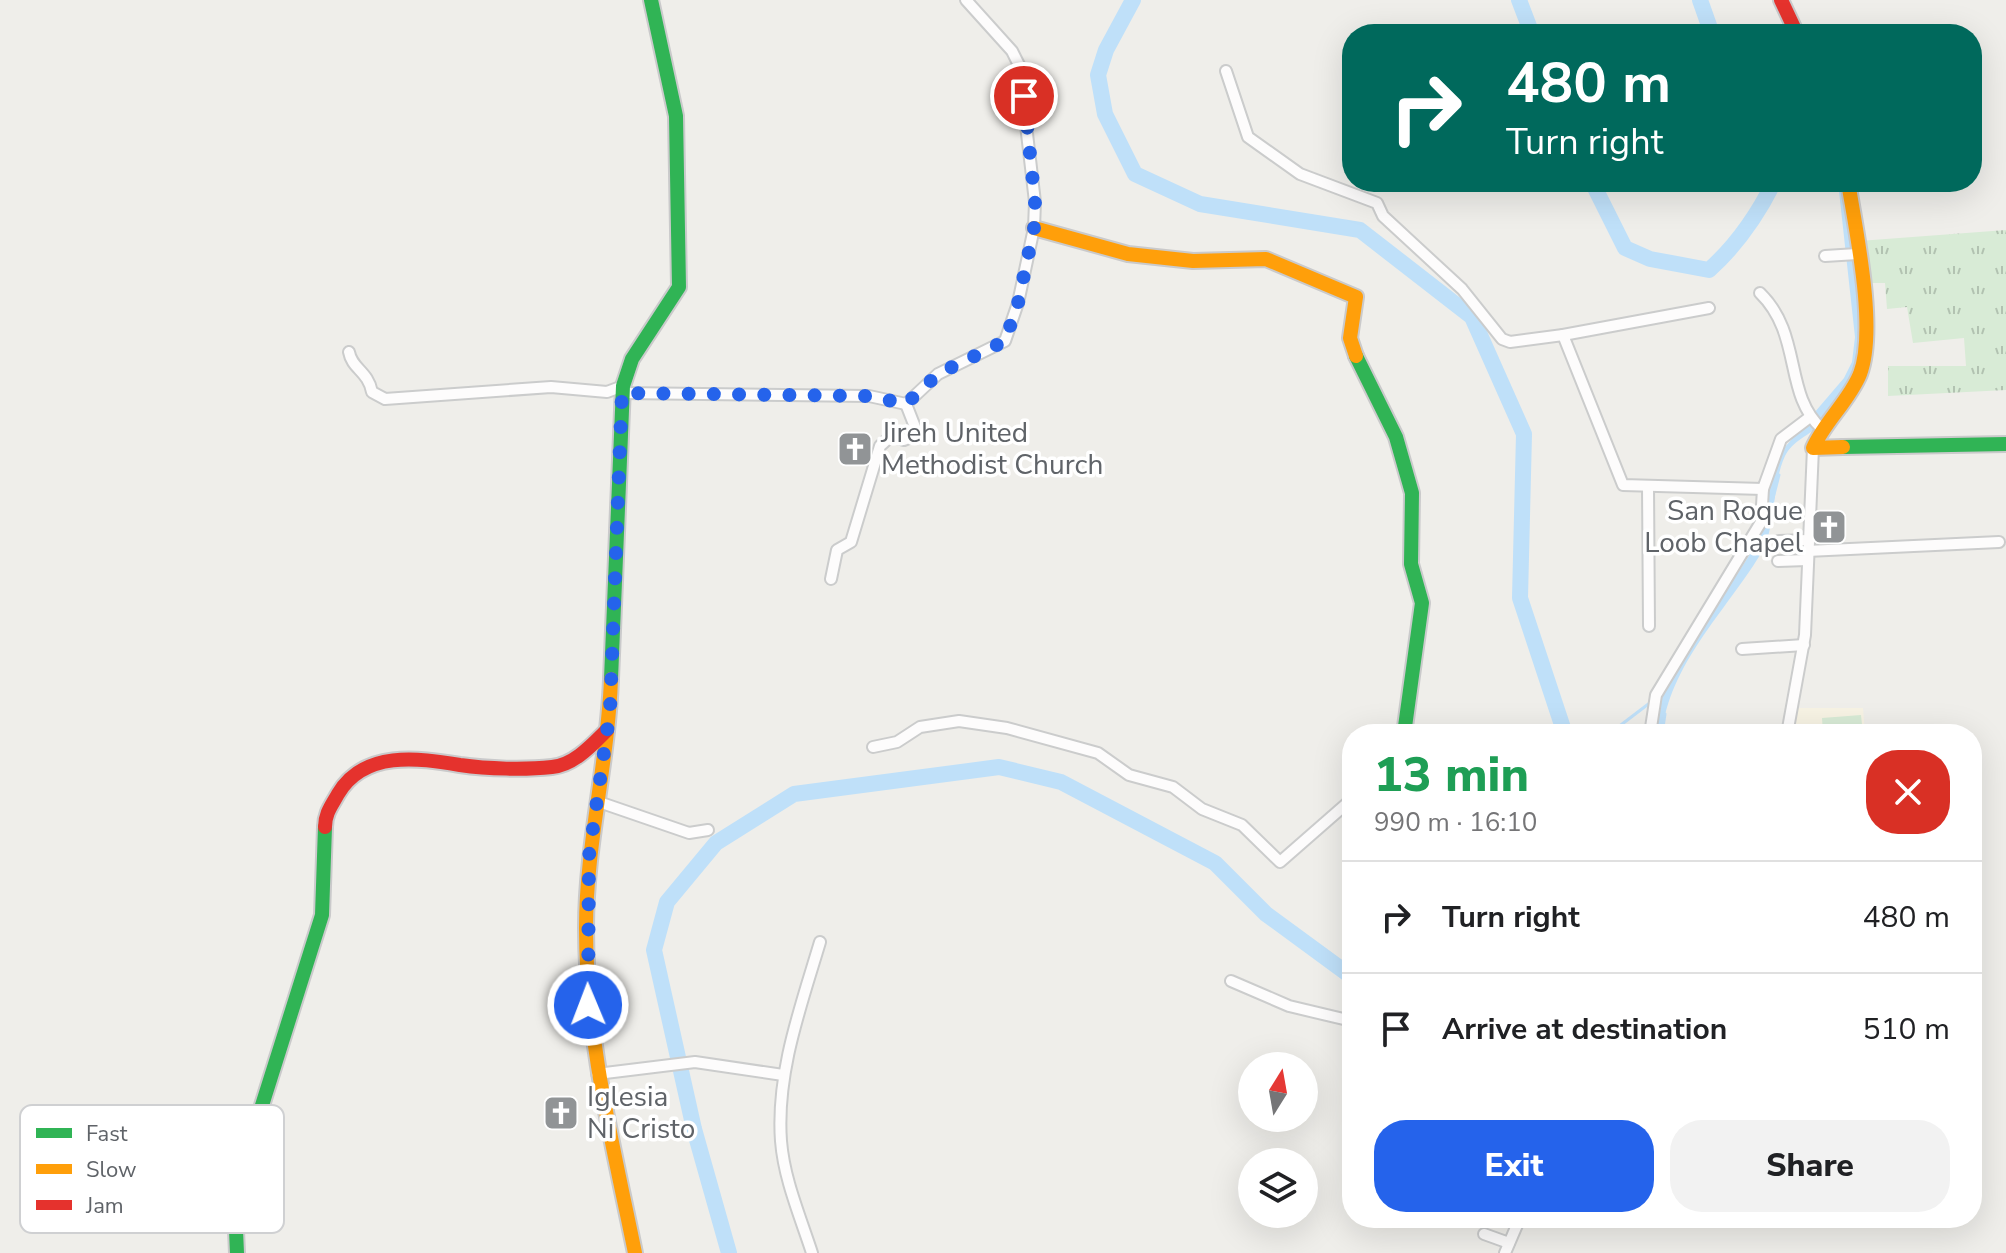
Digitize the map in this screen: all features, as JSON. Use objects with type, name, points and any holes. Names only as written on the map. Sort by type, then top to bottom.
[{"type":"street","points":[[635,1253],[597,1074],[588,1005],[586,925],[596,801],[607,729],[622,390],[632,359],[679,287],[676,116],[651,0]]},
{"type":"street","points":[[906,404],[938,374],[1005,341],[1018,303],[1034,228],[1035,202],[1019,65],[1012,51],[966,0]]},
{"type":"street","points":[[1781,0],[1792,24]]},
{"type":"street","points":[[1226,71],[1248,137],[1300,174],[1342,190]]},
{"type":"street","points":[[1348,192],[1377,203],[1383,216],[1462,289],[1502,339],[1510,342],[1709,308]]},
{"type":"street","points":[[1789,724],[1804,645],[1813,448],[1820,427],[1861,373],[1865,332],[1852,255],[1849,192]]},
{"type":"street","points":[[1034,228],[1128,254],[1193,261],[1266,259],[1356,297],[1350,338],[1352,349],[1405,464],[1412,494],[1413,588],[1422,603],[1405,724]]},
{"type":"street","points":[[1825,256],[1852,255]]},
{"type":"street","points":[[1760,293],[1783,322],[1810,417],[1820,427]]},
{"type":"street","points":[[1563,335],[1618,479],[1623,485],[1763,489]]},
{"type":"street","points":[[349,352],[353,362],[369,376],[372,392],[385,399],[551,387],[607,392],[869,396],[906,404]]},
{"type":"street","points":[[831,579],[837,550],[851,542],[880,446],[886,438],[909,439],[915,432],[906,404]]},
{"type":"street","points":[[1652,724],[1656,695],[1761,522],[1763,489],[1781,439],[1810,417]]},
{"type":"street","points":[[1813,448],[2006,444]]},
{"type":"street","points":[[1648,486],[1649,626]]},
{"type":"street","points":[[1779,541],[1807,550]]},
{"type":"street","points":[[1778,561],[1807,550],[1999,542]]},
{"type":"street","points":[[1742,649],[1804,645]]},
{"type":"street","points":[[873,747],[897,742],[920,727],[959,721],[1007,728],[1098,753],[1129,775],[1173,787],[1202,809],[1242,825],[1280,862],[1342,808]]},
{"type":"street","points":[[263,1105],[322,915],[325,816],[344,784],[368,767],[405,757],[434,758],[461,765],[555,767],[585,752],[607,729]]},
{"type":"street","points":[[596,801],[689,833],[708,830]]},
{"type":"street","points":[[812,1253],[786,1175],[781,1140],[783,1075],[820,942]]},
{"type":"street","points":[[1231,981],[1289,1006],[1342,1019]]},
{"type":"street","points":[[597,1074],[695,1062],[783,1075]]},
{"type":"street","points":[[236,1233],[237,1253]]},
{"type":"street","points":[[1484,1234],[1504,1244]]},
{"type":"shaded area","points":[[1796,708],[1863,708],[1864,724],[1793,724]]},
{"type":"green space","points":[[2006,230],[2006,390],[1888,396],[1888,366],[1966,366],[1964,338],[1913,343],[1907,307],[1887,309],[1885,283],[1863,283],[1859,241]]},
{"type":"green space","points":[[1861,715],[1862,724],[1822,724],[1822,718]]},
{"type":"water","points":[[1839,192],[1846,192],[1859,281],[1862,336],[1856,375],[1826,419],[1792,446],[1785,456],[1769,532],[1760,555],[1687,662],[1675,685],[1664,724],[1656,724],[1660,695],[1759,540],[1766,492],[1779,454],[1844,378],[1852,362],[1855,337]]},
{"type":"waterway","points":[[1133,0],[1106,50],[1098,75],[1105,114],[1135,174],[1200,204],[1360,230],[1472,317],[1524,434],[1520,598],[1562,724]]},
{"type":"waterway","points":[[1519,0],[1528,24]]},
{"type":"waterway","points":[[1700,0],[1708,24]]},
{"type":"waterway","points":[[1597,192],[1625,248],[1650,259],[1709,270],[1746,229],[1769,192]]},
{"type":"waterway","points":[[1771,506],[1779,475]]},
{"type":"waterway","points":[[1622,724],[1651,702]]},
{"type":"waterway","points":[[1664,724],[1665,714]]},
{"type":"waterway","points":[[729,1253],[694,1129],[654,950],[667,902],[716,843],[794,794],[999,767],[1061,782],[1215,863],[1266,914],[1342,970]]},
{"type":"traffic: fast","points":[[611,679],[623,386],[632,359],[679,287],[676,116],[651,0]]},
{"type":"traffic: fast","points":[[1356,356],[1396,437],[1412,493],[1411,564],[1422,603],[1405,724]]},
{"type":"traffic: fast","points":[[1843,447],[2006,444]]},
{"type":"traffic: fast","points":[[262,1105],[322,915],[325,827]]},
{"type":"traffic: fast","points":[[236,1233],[237,1253]]},
{"type":"traffic: slow","points":[[1843,447],[1813,448],[1855,384],[1865,355],[1866,306],[1850,192]]},
{"type":"traffic: slow","points":[[1034,228],[1128,254],[1193,261],[1266,259],[1356,297],[1350,338],[1356,356]]},
{"type":"traffic: slow","points":[[611,679],[606,742],[589,865],[587,969],[602,1092],[635,1253]]},
{"type":"traffic: jam","points":[[1781,0],[1792,24]]},
{"type":"traffic: jam","points":[[325,827],[329,809],[349,780],[377,764],[410,759],[494,768],[552,767],[575,758],[607,730]]},
{"type":"place","name":"Jireh United Methodist Church","points":[[855,449]]},
{"type":"place","name":"San Roque Loob Chapel","points":[[1829,527]]},
{"type":"place","name":"Iglesia Ni Cristo","points":[[561,1113]]},
{"type":"route","points":[[588,1005],[586,925],[589,856],[610,711],[622,393],[869,396],[906,404],[930,379],[1005,341],[1018,303],[1034,228],[1035,202],[1024,96]]}]
